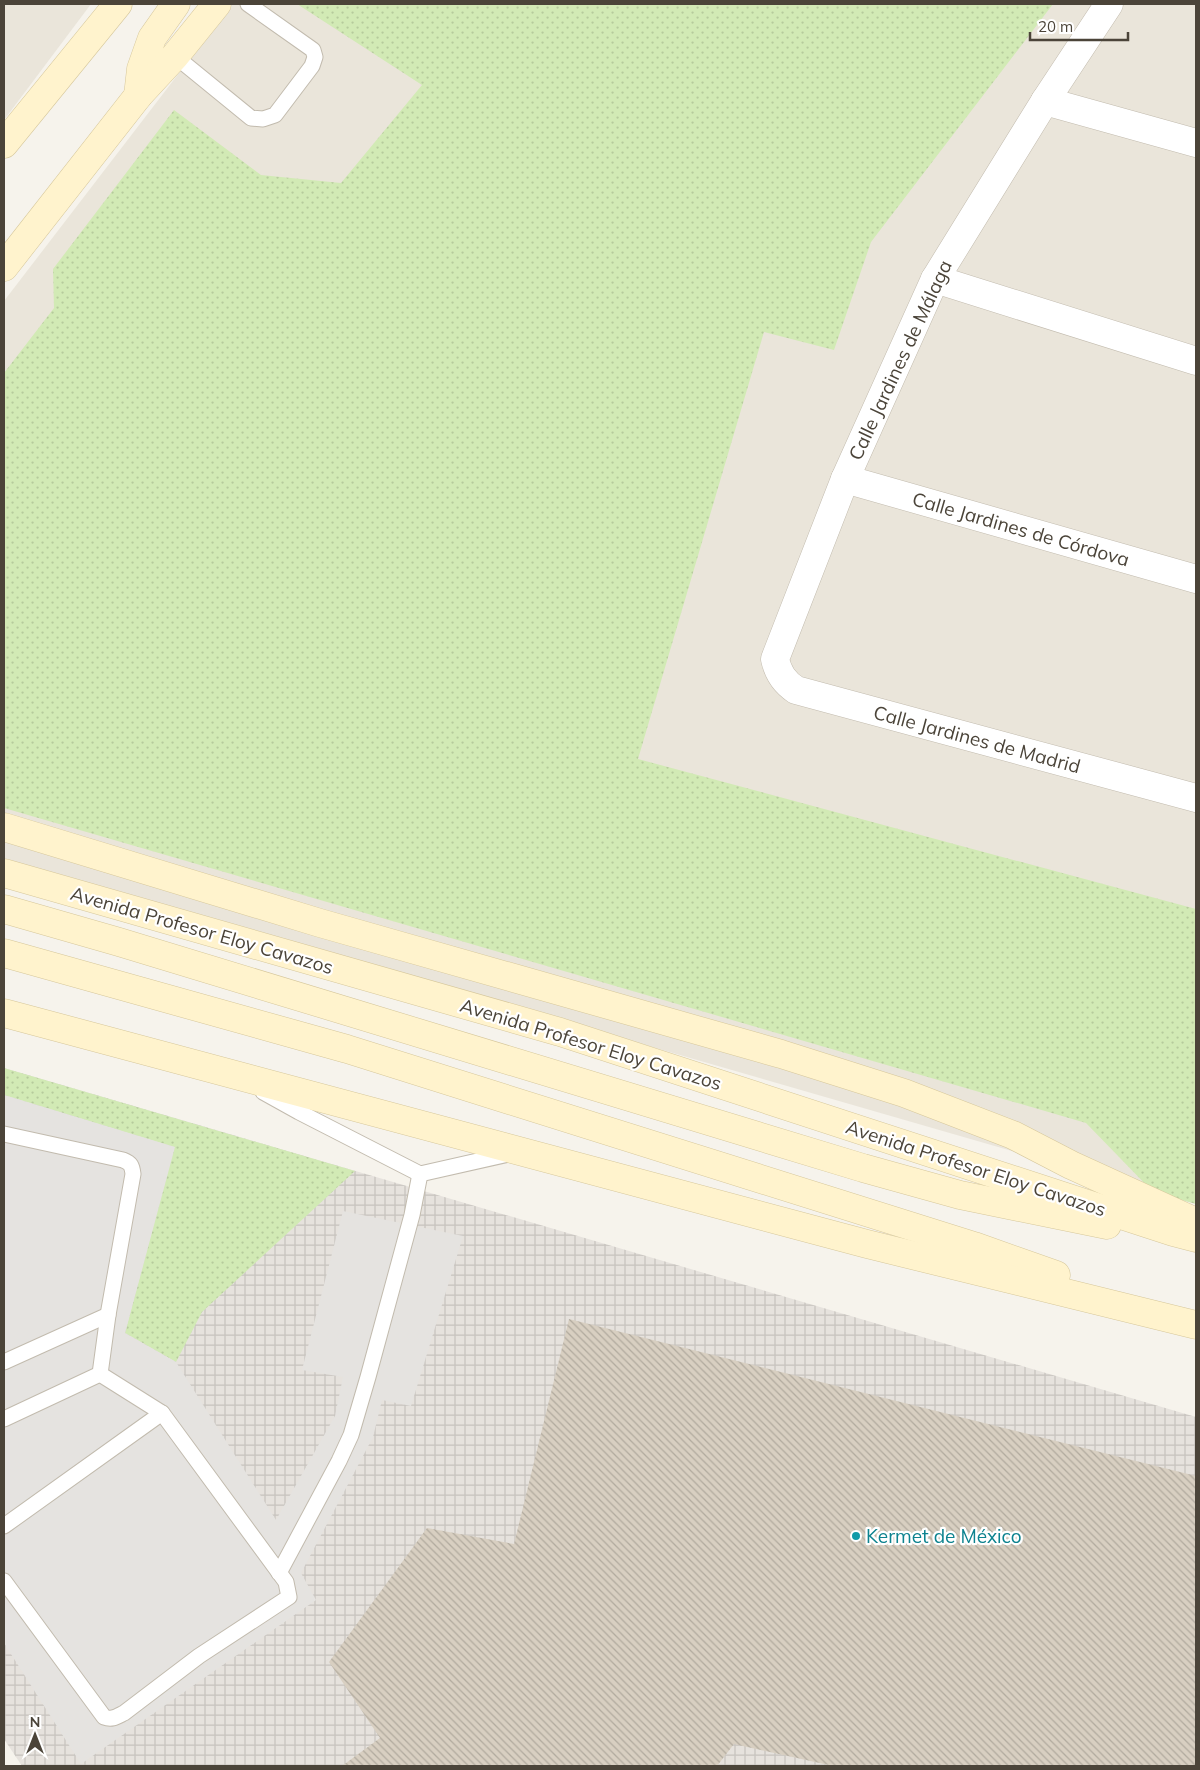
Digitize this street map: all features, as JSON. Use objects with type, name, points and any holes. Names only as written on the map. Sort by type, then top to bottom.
[{"type":"main road","points":[[4,144],[118,4]]},
{"type":"main road","points":[[138,96],[141,69],[152,38],[176,4]]},
{"type":"main road","points":[[4,267],[138,96],[175,56],[217,4]]},
{"type":"main road","points":[[4,827],[310,920],[781,1054],[904,1092],[1012,1135],[1072,1165],[1188,1231]]},
{"type":"main road","name":"Avenida Profesor Eloy Cavazos","points":[[4,874],[560,1032],[1188,1231]]},
{"type":"main road","name":"Avenida Profesor Eloy Cavazos","points":[[4,910],[119,942],[863,1168],[960,1195],[1089,1223],[1188,1231]]},
{"type":"main road","points":[[4,953],[347,1049],[992,1253],[1120,1299],[1158,1315]]},
{"type":"main road","points":[[4,1013],[867,1244],[1196,1325]]},
{"type":"street","name":"Calle Jardines de Málaga","points":[[775,659],[845,479],[935,279],[1045,101],[1109,4]]},
{"type":"street","points":[[1045,101],[1196,143]]},
{"type":"street","points":[[935,279],[1196,361]]},
{"type":"street","name":"Calle Jardines de Córdova","points":[[845,479],[1196,579]]},
{"type":"street","name":"Calle Jardines de Madrid","points":[[775,659],[778,670],[788,685],[796,690],[1196,798]]},
{"type":"lane","points":[[175,56],[251,118],[263,119],[275,115],[312,66],[315,58],[313,50],[248,4]]},
{"type":"lane","points":[[234,1075],[299,1112],[420,1174],[523,1151]]},
{"type":"lane","points":[[4,1134],[123,1160],[132,1167],[133,1174],[108,1315],[100,1374]]},
{"type":"lane","points":[[279,1573],[339,1461],[350,1435],[368,1377],[412,1215],[420,1174]]},
{"type":"lane","points":[[4,1362],[108,1315]]},
{"type":"lane","points":[[4,1581],[104,1717],[109,1719],[124,1713],[199,1656],[288,1599],[288,1586],[162,1414],[100,1374]]},
{"type":"lane","points":[[4,1419],[100,1374]]},
{"type":"lane","points":[[4,1526],[162,1414]]},
{"type":"shaded area","points":[[4,4],[91,4],[4,120]]},
{"type":"shaded area","points":[[232,4],[1196,4],[1196,1204],[4,860],[4,301]]},
{"type":"shaded area","points":[[4,1068],[1196,1417],[1196,1766],[22,1766],[4,1739]]},
{"type":"shaded area","points":[[4,1095],[175,1147],[125,1333],[176,1362],[276,1520],[335,1416],[343,1377],[302,1370],[343,1211],[463,1236],[411,1406],[382,1400],[373,1437],[301,1573],[316,1600],[81,1764],[4,1643]]},
{"type":"green space","points":[[297,4],[1053,4],[871,242],[834,350],[764,332],[638,759],[1196,909],[1196,1204],[1153,1192],[1086,1123],[4,808],[4,373],[54,308],[53,269],[174,110],[261,175],[341,183],[422,85]]},
{"type":"green space","points":[[4,1068],[355,1171],[202,1312],[176,1362],[125,1333],[174,1147],[4,1095]]},
{"type":"building","name":"Kermet de México","points":[[569,1319],[1196,1476],[1196,1766],[833,1766],[734,1744],[717,1766],[342,1766],[380,1738],[329,1662],[427,1528],[514,1544]]},
{"type":"place","name":"Kermet de México","points":[[856,1536]]}]
